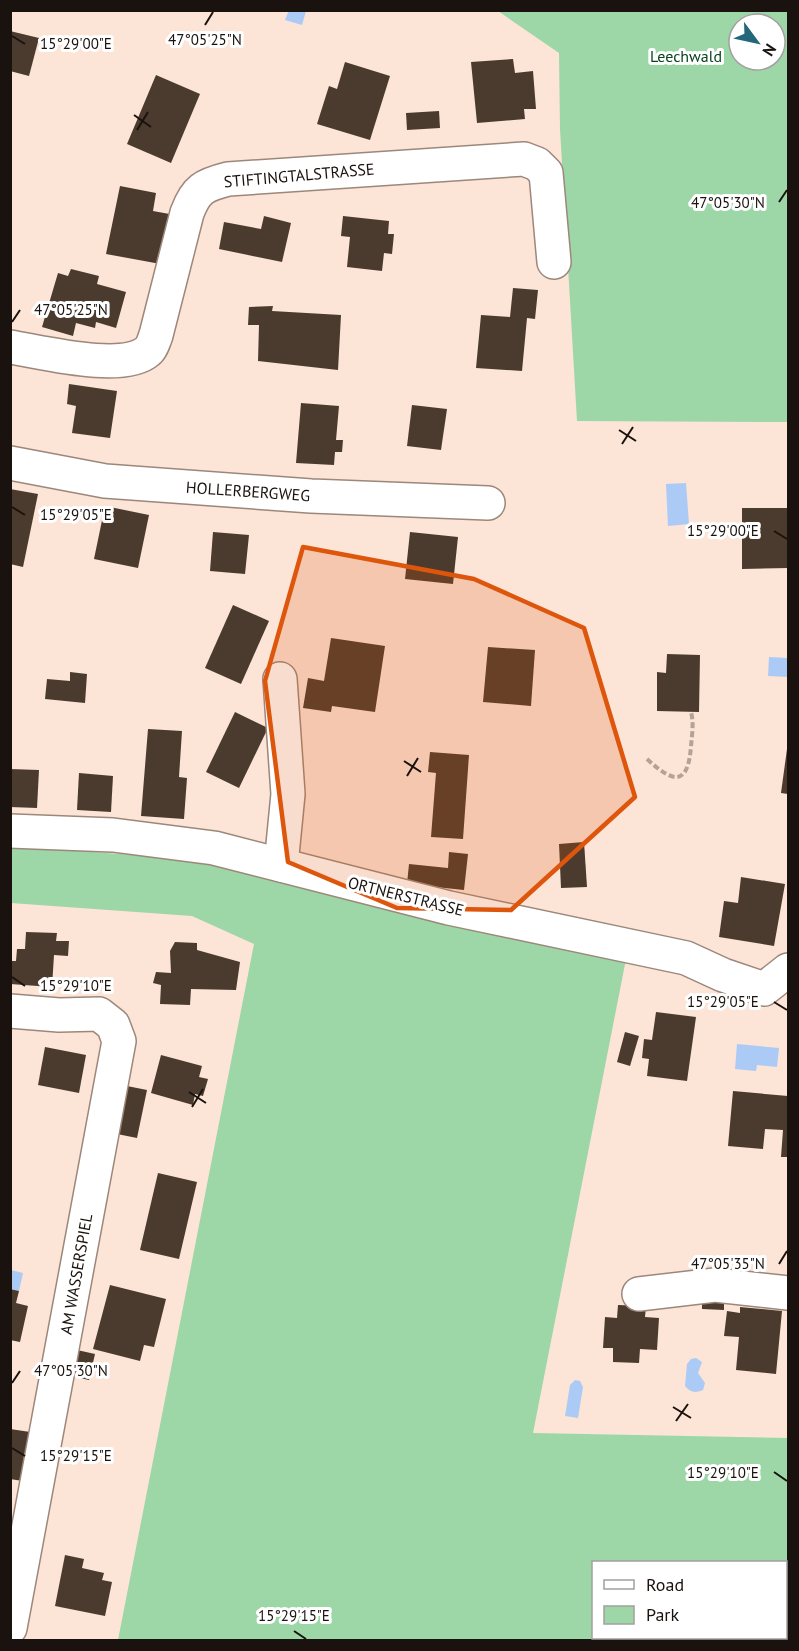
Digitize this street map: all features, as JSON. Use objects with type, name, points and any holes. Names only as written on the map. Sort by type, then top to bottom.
[{"type":"street","name":"STIFTINGTALSTRASSE","points":[[10,347],[78,359],[115,361],[136,358],[150,351],[193,198],[207,184],[228,179],[524,159],[537,165],[546,173],[554,262]]},
{"type":"street","name":"HOLLERBERGWEG","points":[[10,463],[105,481],[311,496],[488,503]]},
{"type":"street","points":[[280,679],[288,794],[281,865]]},
{"type":"street","name":"ORTNERSTRASSE","points":[[10,831],[112,835],[214,848],[449,908],[686,958],[723,975],[764,989],[789,970]]},
{"type":"street","name":"AM WASSERSPIEL","points":[[10,1011],[59,1015],[99,1014],[113,1025],[118,1041],[10,1628]]},
{"type":"street","points":[[639,1294],[715,1285],[789,1293]]},
{"type":"path","points":[[646,759],[667,776],[677,777],[685,772],[689,765],[691,712]]},
{"type":"highlighted area","points":[[303,547],[474,579],[584,628],[635,797],[511,910],[397,908],[288,862],[265,681]]},
{"type":"green space","name":"Leechwald","points":[[498,11],[788,11],[788,422],[577,421],[560,129],[559,53]]},
{"type":"green space","points":[[10,846],[188,859],[626,959],[533,1433],[788,1438],[788,1640],[118,1640],[254,944],[192,916],[11,903]]},
{"type":"water","points":[[289,10],[306,11],[302,25],[285,20]]},
{"type":"water","points":[[686,483],[689,524],[668,526],[666,484]]},
{"type":"water","points":[[769,657],[788,658],[788,677],[768,676]]},
{"type":"water","points":[[737,1044],[779,1048],[777,1067],[757,1065],[756,1071],[735,1069]]},
{"type":"water","points":[[11,1270],[23,1273],[19,1291],[11,1289]]},
{"type":"water","points":[[696,1358],[702,1362],[698,1373],[705,1383],[703,1390],[695,1392],[685,1386],[687,1364],[691,1359]]},
{"type":"water","points":[[575,1380],[580,1381],[583,1387],[578,1418],[565,1416],[570,1385]]},
{"type":"building","points":[[10,31],[39,38],[29,76],[10,71]]},
{"type":"building","points":[[513,59],[515,73],[533,71],[536,109],[524,109],[525,119],[477,123],[471,62]]},
{"type":"building","points":[[345,62],[390,76],[370,140],[317,124],[329,86],[337,89]]},
{"type":"building","points":[[156,75],[200,94],[171,163],[127,144]]},
{"type":"building","points":[[439,111],[440,128],[407,130],[406,113]]},
{"type":"building","points":[[120,186],[156,193],[153,211],[175,215],[166,265],[106,254]]},
{"type":"building","points":[[264,216],[291,223],[282,262],[219,249],[224,222],[261,229]]},
{"type":"building","points":[[343,216],[389,221],[388,234],[394,234],[392,254],[384,253],[382,271],[347,267],[350,237],[341,236]]},
{"type":"building","points":[[71,269],[99,276],[97,284],[126,292],[116,328],[96,322],[95,328],[76,323],[73,336],[42,327],[58,273],[68,276]]},
{"type":"building","points":[[513,288],[538,290],[535,319],[527,318],[522,371],[476,368],[481,315],[510,317]]},
{"type":"building","points":[[273,306],[272,311],[341,315],[338,370],[258,361],[259,325],[248,325],[249,307]]},
{"type":"building","points":[[69,384],[117,391],[110,438],[72,433],[76,406],[67,404]]},
{"type":"building","points":[[301,403],[339,406],[336,440],[343,440],[342,452],[335,452],[334,465],[296,463]]},
{"type":"building","points":[[412,405],[447,409],[441,450],[407,446]]},
{"type":"building","points":[[10,489],[38,494],[23,567],[10,564]]},
{"type":"building","points":[[105,506],[149,515],[138,568],[94,559]]},
{"type":"building","points":[[742,508],[788,508],[788,568],[742,569]]},
{"type":"building","points":[[213,532],[249,535],[245,574],[210,571]]},
{"type":"building","points":[[410,532],[458,537],[453,584],[405,579]]},
{"type":"building","points":[[233,605],[269,621],[241,684],[205,668]]},
{"type":"building","points":[[331,638],[385,646],[375,712],[332,706],[331,712],[303,708],[308,678],[324,681]]},
{"type":"building","points":[[488,647],[535,650],[531,706],[483,702]]},
{"type":"building","points":[[667,654],[700,655],[699,712],[657,711],[657,672],[666,673]]},
{"type":"building","points":[[70,672],[87,674],[85,703],[45,699],[47,679],[70,681]]},
{"type":"building","points":[[235,712],[268,728],[239,788],[206,772]]},
{"type":"building","points":[[148,729],[182,731],[179,777],[187,778],[184,819],[141,816]]},
{"type":"building","points":[[788,749],[788,794],[781,793]]},
{"type":"building","points":[[430,752],[469,755],[463,839],[431,837],[436,773],[428,772]]},
{"type":"building","points":[[10,769],[39,770],[37,808],[10,807]]},
{"type":"building","points":[[79,773],[113,776],[111,812],[77,810]]},
{"type":"building","points":[[584,842],[587,887],[561,888],[559,844]]},
{"type":"building","points":[[449,852],[468,854],[464,890],[407,884],[409,864],[448,868]]},
{"type":"building","points":[[741,877],[785,884],[774,946],[719,937],[724,901],[738,903]]},
{"type":"building","points":[[26,932],[57,933],[56,941],[69,941],[68,956],[54,955],[52,987],[10,984],[10,961],[16,961],[17,949],[25,949]]},
{"type":"building","points":[[175,942],[197,943],[197,950],[240,962],[236,990],[191,989],[190,1005],[160,1004],[161,985],[153,983],[156,972],[171,973],[170,951]]},
{"type":"building","points":[[656,1012],[696,1017],[687,1081],[647,1076],[649,1059],[642,1058],[644,1039],[652,1040]]},
{"type":"building","points":[[625,1032],[639,1036],[630,1066],[617,1062]]},
{"type":"building","points":[[45,1047],[86,1055],[79,1093],[38,1085]]},
{"type":"building","points":[[161,1055],[202,1066],[199,1077],[208,1079],[203,1096],[195,1094],[193,1105],[151,1093]]},
{"type":"building","points":[[122,1085],[147,1090],[137,1138],[112,1133]]},
{"type":"building","points":[[733,1091],[788,1096],[788,1157],[781,1157],[783,1130],[765,1129],[763,1149],[728,1146]]},
{"type":"building","points":[[158,1173],[197,1182],[179,1259],[140,1250]]},
{"type":"building","points":[[110,1285],[166,1299],[154,1347],[144,1345],[140,1361],[93,1349]]},
{"type":"building","points":[[10,1289],[19,1291],[16,1303],[28,1306],[20,1342],[10,1340]]},
{"type":"building","points":[[702,1293],[724,1294],[724,1310],[702,1309]]},
{"type":"building","points":[[618,1305],[646,1306],[645,1317],[659,1318],[657,1350],[640,1349],[639,1363],[613,1362],[613,1348],[603,1348],[605,1317],[617,1318]]},
{"type":"building","points":[[740,1307],[782,1311],[776,1374],[736,1370],[739,1337],[724,1336],[727,1311],[740,1313]]},
{"type":"building","points":[[68,1348],[95,1354],[89,1380],[62,1374]]},
{"type":"building","points":[[10,1429],[37,1433],[29,1482],[10,1479]]},
{"type":"building","points":[[65,1555],[84,1559],[82,1568],[104,1573],[102,1580],[112,1582],[105,1616],[55,1606]]}]
